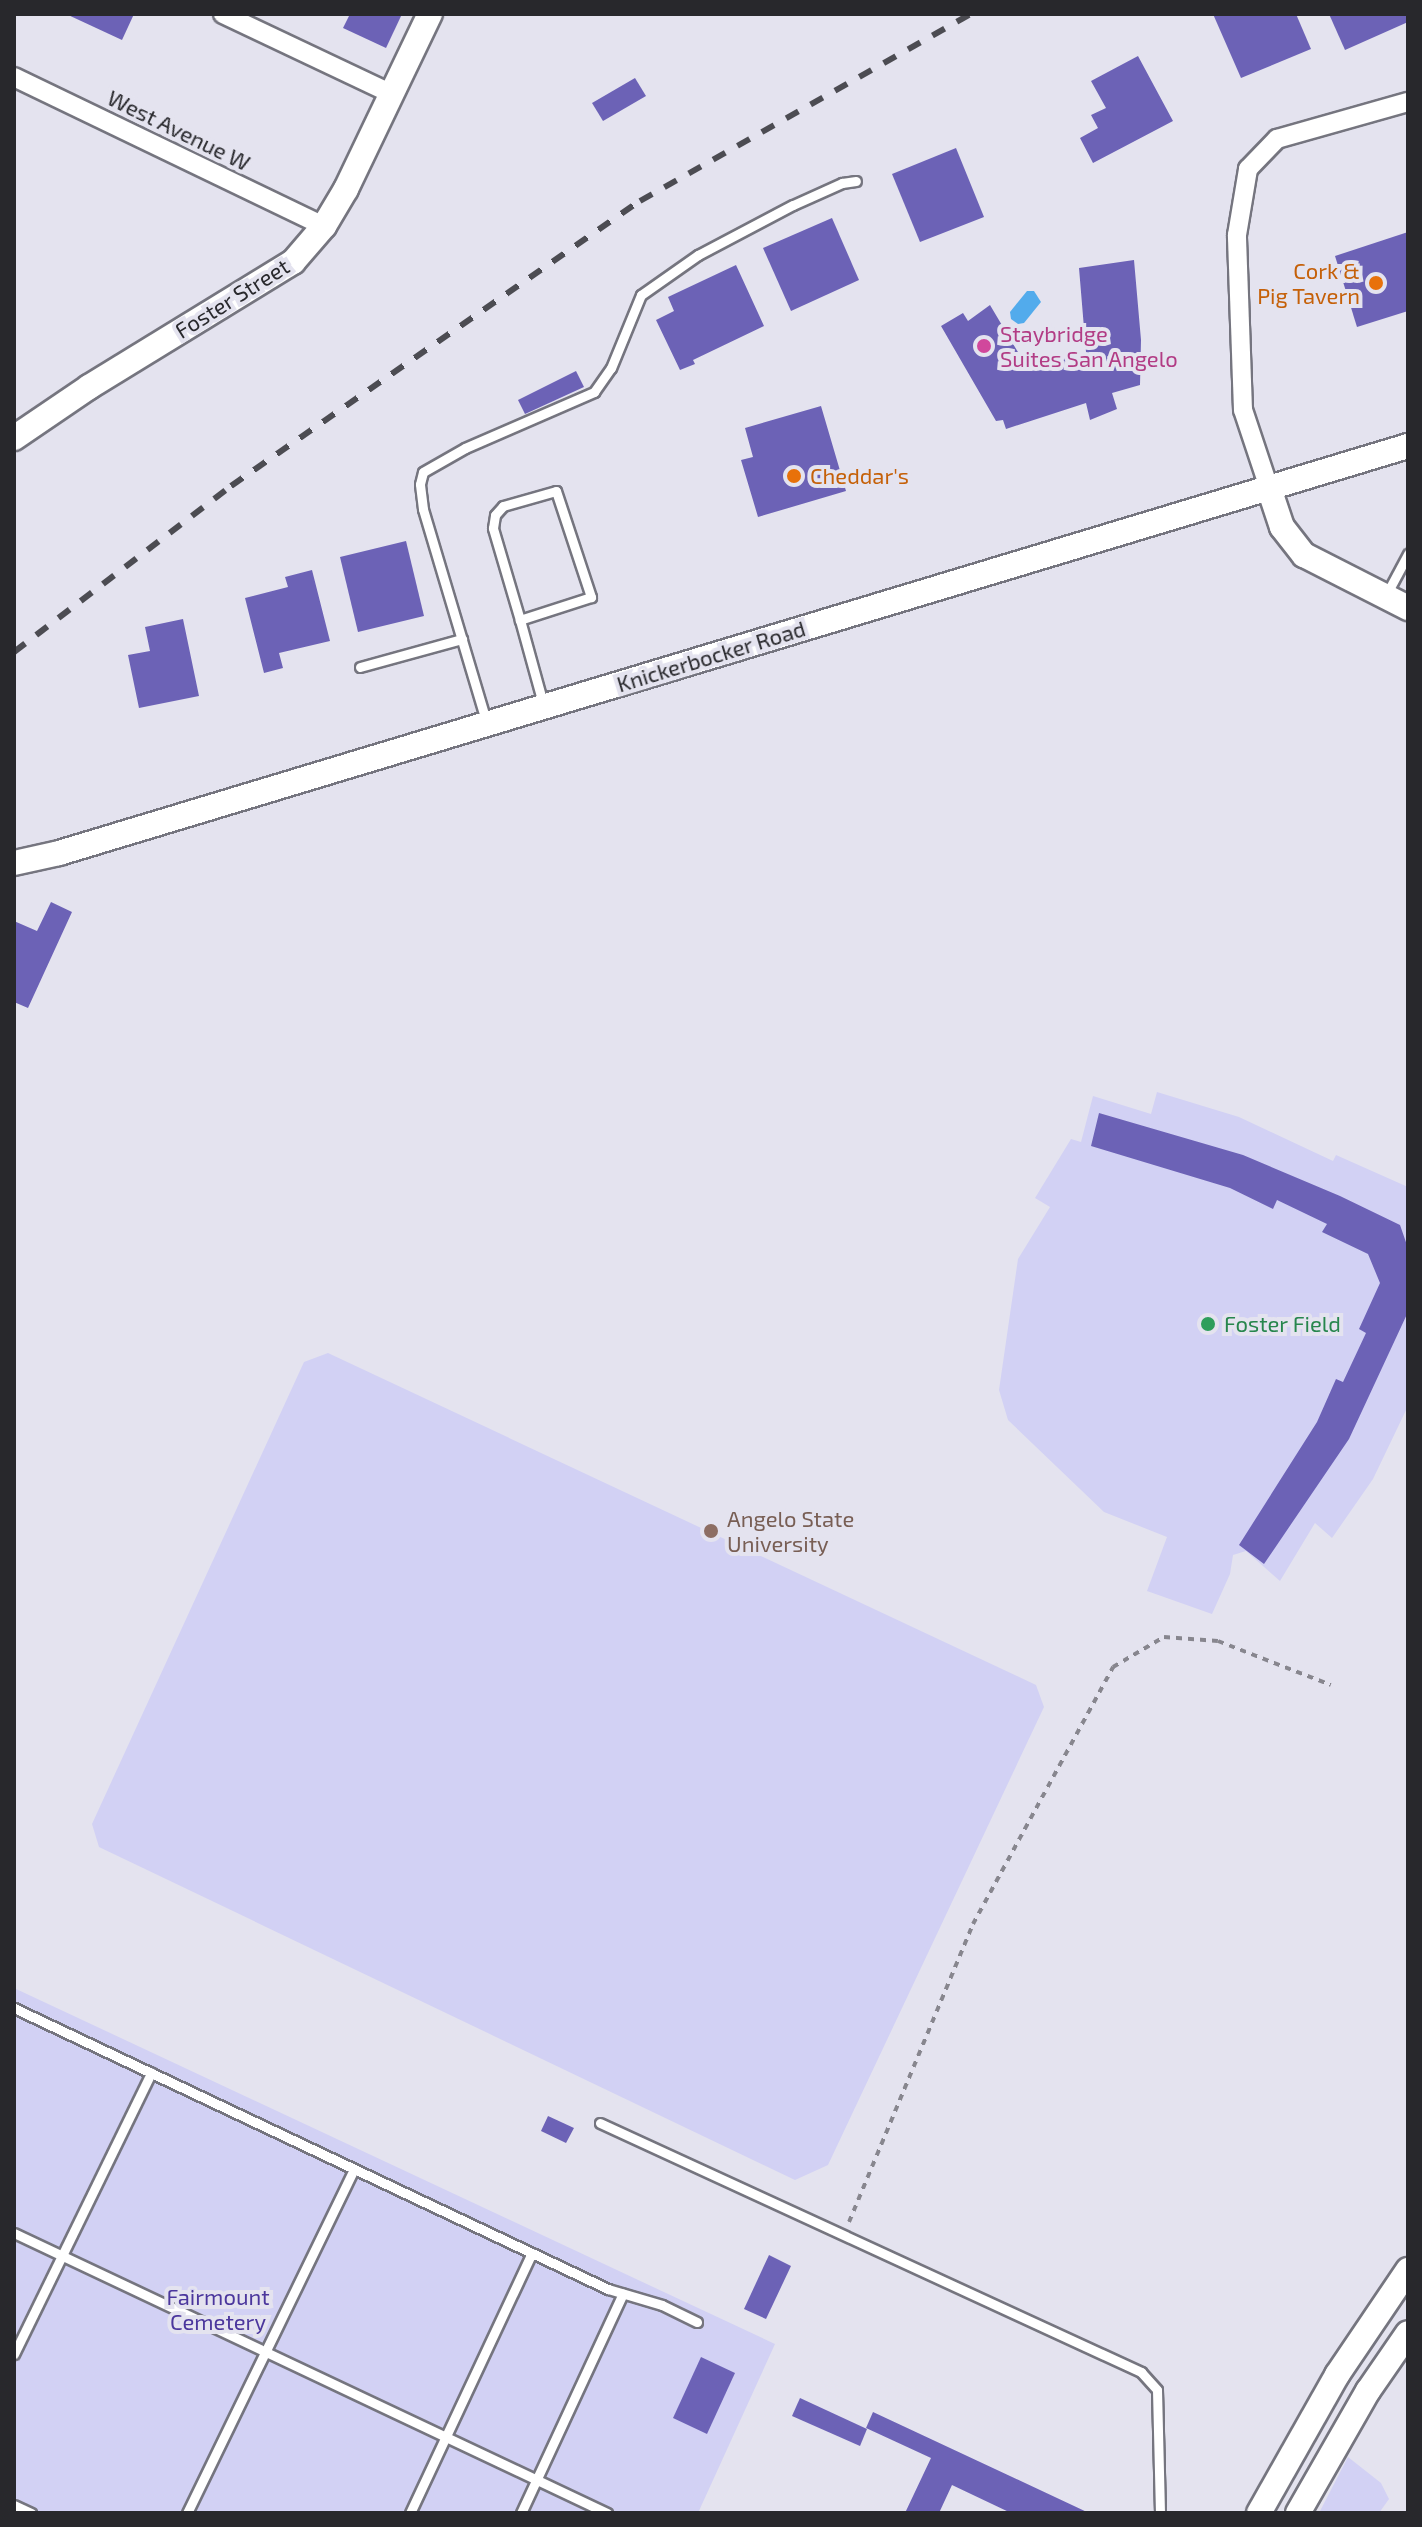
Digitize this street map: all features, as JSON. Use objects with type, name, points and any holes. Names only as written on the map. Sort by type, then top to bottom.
[{"type":"main road","name":"Foster Street","points":[[14,438],[89,387],[293,262],[324,226],[430,14]]},
{"type":"main road","name":"Knickerbocker Road","points":[[14,863],[59,853],[1408,446]]},
{"type":"main road","points":[[1269,488],[1282,527],[1304,555],[1408,608]]},
{"type":"main road","points":[[14,882],[59,853]]},
{"type":"main road","points":[[1259,2513],[1337,2375],[1408,2270]]},
{"type":"main road","points":[[1298,2513],[1368,2391],[1408,2333]]},
{"type":"street","points":[[223,14],[392,94]]},
{"type":"street","name":"West Avenue W","points":[[14,77],[324,226]]},
{"type":"street","points":[[1269,488],[1243,410],[1237,235],[1248,169],[1277,139],[1408,102]]},
{"type":"lane","points":[[487,724],[423,509],[420,484],[423,472],[465,448],[594,392],[611,368],[641,295],[698,255],[793,205],[842,183],[856,181]]},
{"type":"lane","points":[[520,620],[591,597],[556,491],[503,506],[495,515],[493,528],[544,707]]},
{"type":"lane","points":[[1384,597],[1408,554]]},
{"type":"lane","points":[[360,667],[462,639]]},
{"type":"lane","points":[[14,2008],[532,2253],[697,2322]]},
{"type":"lane","points":[[14,2354],[151,2073]]},
{"type":"lane","points":[[600,2123],[1141,2372],[1157,2390],[1160,2513]]},
{"type":"lane","points":[[187,2513],[354,2169]]},
{"type":"lane","points":[[14,2233],[607,2513]]},
{"type":"lane","points":[[410,2513],[532,2253]]},
{"type":"lane","points":[[521,2513],[623,2293]]},
{"type":"lane","points":[[14,2505],[31,2513]]},
{"type":"path","points":[[843,2235],[973,1924],[1113,1667],[1164,1637],[1218,1641],[1331,1685]]},
{"type":"green space","name":"Foster Field","points":[[1157,1092],[1239,1117],[1333,1161],[1336,1155],[1408,1187],[1408,1406],[1373,1479],[1332,1538],[1315,1523],[1280,1581],[1246,1551],[1233,1555],[1230,1574],[1212,1614],[1147,1591],[1167,1537],[1104,1512],[1008,1420],[999,1390],[1018,1259],[1050,1207],[1035,1198],[1071,1139],[1081,1142],[1093,1096],[1151,1114]]},
{"type":"green space","points":[[328,1353],[1036,1685],[1044,1707],[828,2165],[795,2180],[99,1847],[92,1824],[304,1362]]},
{"type":"green space","name":"Fairmount Cemetery","points":[[14,1988],[775,2344],[698,2513],[14,2513]]},
{"type":"green space","points":[[1348,2457],[1381,2483],[1389,2499],[1379,2513],[1319,2513]]},
{"type":"water","points":[[1027,291],[1034,291],[1041,302],[1024,323],[1018,324],[1011,319],[1010,312]]},
{"type":"building","points":[[66,14],[134,14],[122,40]]},
{"type":"building","points":[[350,14],[402,14],[386,48],[343,28]]},
{"type":"building","points":[[1213,14],[1296,14],[1311,49],[1241,78]]},
{"type":"building","points":[[1329,14],[1408,14],[1408,22],[1345,50]]},
{"type":"building","points":[[1138,56],[1173,121],[1093,163],[1080,138],[1098,128],[1091,115],[1106,108],[1091,81]]},
{"type":"building","points":[[635,78],[646,96],[603,121],[592,103]]},
{"type":"building","points":[[956,148],[984,217],[920,242],[892,174]]},
{"type":"building","points":[[832,218],[859,280],[791,311],[763,248]]},
{"type":"building","name":"Cork & Pig Tavern","points":[[1408,232],[1408,311],[1357,327],[1335,256]]},
{"type":"building","name":"Staybridge Suites San Angelo","points":[[1134,260],[1141,340],[1140,385],[1112,393],[1117,409],[1090,420],[1086,403],[1006,429],[1003,420],[996,421],[941,326],[963,313],[968,321],[990,305],[1028,369],[1086,352],[1079,268]]},
{"type":"building","points":[[736,265],[764,326],[693,360],[695,364],[680,370],[656,320],[674,311],[668,297]]},
{"type":"building","points":[[576,371],[584,387],[525,414],[518,400]]},
{"type":"building","name":"Cheddar's","points":[[821,406],[846,491],[758,517],[741,460],[753,457],[745,428]]},
{"type":"building","points":[[406,541],[424,616],[358,632],[340,557]]},
{"type":"building","points":[[312,570],[330,641],[279,653],[283,668],[264,673],[245,598],[288,587],[285,577]]},
{"type":"building","points":[[183,619],[199,696],[139,708],[128,655],[150,651],[145,627]]},
{"type":"building","points":[[51,902],[72,912],[28,1008],[14,1002],[14,921],[37,931]]},
{"type":"building","points":[[1099,1113],[1243,1155],[1400,1225],[1408,1248],[1408,1312],[1349,1439],[1264,1564],[1239,1545],[1317,1422],[1336,1379],[1343,1382],[1366,1333],[1359,1329],[1380,1283],[1368,1254],[1322,1232],[1327,1224],[1277,1200],[1273,1209],[1230,1188],[1091,1146]]},
{"type":"building","points":[[548,2116],[574,2128],[566,2143],[541,2131]]},
{"type":"building","points":[[769,2255],[791,2266],[766,2319],[744,2309]]},
{"type":"building","points":[[701,2357],[735,2373],[707,2434],[673,2418]]},
{"type":"building","points":[[800,2398],[867,2429],[860,2446],[792,2416]]},
{"type":"building","points":[[873,2412],[1089,2513],[1011,2513],[952,2485],[939,2513],[905,2513],[931,2458],[866,2428]]},
{"type":"railway","points":[[14,652],[231,486],[640,201],[971,14]]},
{"type":"place","name":"Cork & Pig Tavern","points":[[1376,283]]},
{"type":"place","name":"Staybridge Suites San Angelo","points":[[984,346]]},
{"type":"place","name":"Cheddar's","points":[[794,476]]},
{"type":"place","name":"Foster Field","points":[[1208,1324]]},
{"type":"place","name":"Angelo State University","points":[[711,1531]]}]
